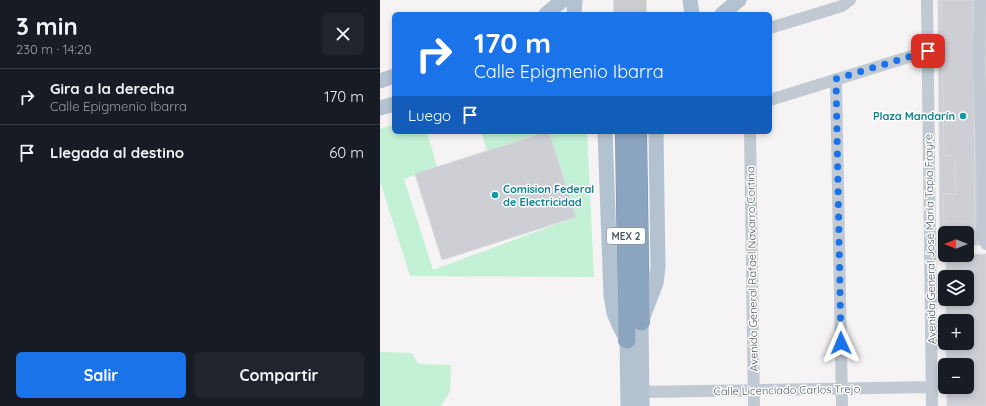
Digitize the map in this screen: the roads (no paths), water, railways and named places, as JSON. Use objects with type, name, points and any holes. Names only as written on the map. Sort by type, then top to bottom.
[{"type":"highway","name":"MEX 2","points":[[624,134],[628,340]]},
{"type":"highway","name":"MEX 2","points":[[638,134],[641,322]]},
{"type":"main road","points":[[548,12],[563,0]]},
{"type":"main road","points":[[574,12],[575,0]]},
{"type":"main road","points":[[690,0],[692,12]]},
{"type":"main road","points":[[724,12],[739,0]]},
{"type":"main road","points":[[380,81],[392,77]]},
{"type":"main road","points":[[380,108],[392,105]]},
{"type":"main road","points":[[605,134],[611,295],[614,313],[628,340]]},
{"type":"main road","points":[[641,322],[656,283],[658,267],[657,134]]},
{"type":"main road","name":"MEX 2","points":[[641,322],[642,399]]},
{"type":"main road","name":"MEX 2","points":[[628,340],[628,406]]},
{"type":"street","points":[[772,27],[842,6],[850,0]]},
{"type":"street","name":"Avenida General José María Tapia Frayre","points":[[927,0],[932,406]]},
{"type":"street","points":[[986,0],[981,0],[983,27],[985,193],[983,233],[986,244]]},
{"type":"street","points":[[772,99],[928,51]]},
{"type":"street","points":[[836,79],[842,406]]},
{"type":"street","name":"Avenida General Rafael Navarro Cortina","points":[[750,134],[754,406]]},
{"type":"street","name":"Calle Licenciado Carlos Trejo","points":[[642,399],[754,391],[932,387]]},
{"type":"tunnel","points":[[622,0],[622,12]]},
{"type":"tunnel","points":[[638,0],[638,12]]},
{"type":"place","name":"Plaza Mandarín","points":[[963,116]]},
{"type":"place","name":"Comision Federal de Electricidad","points":[[495,195]]}]
